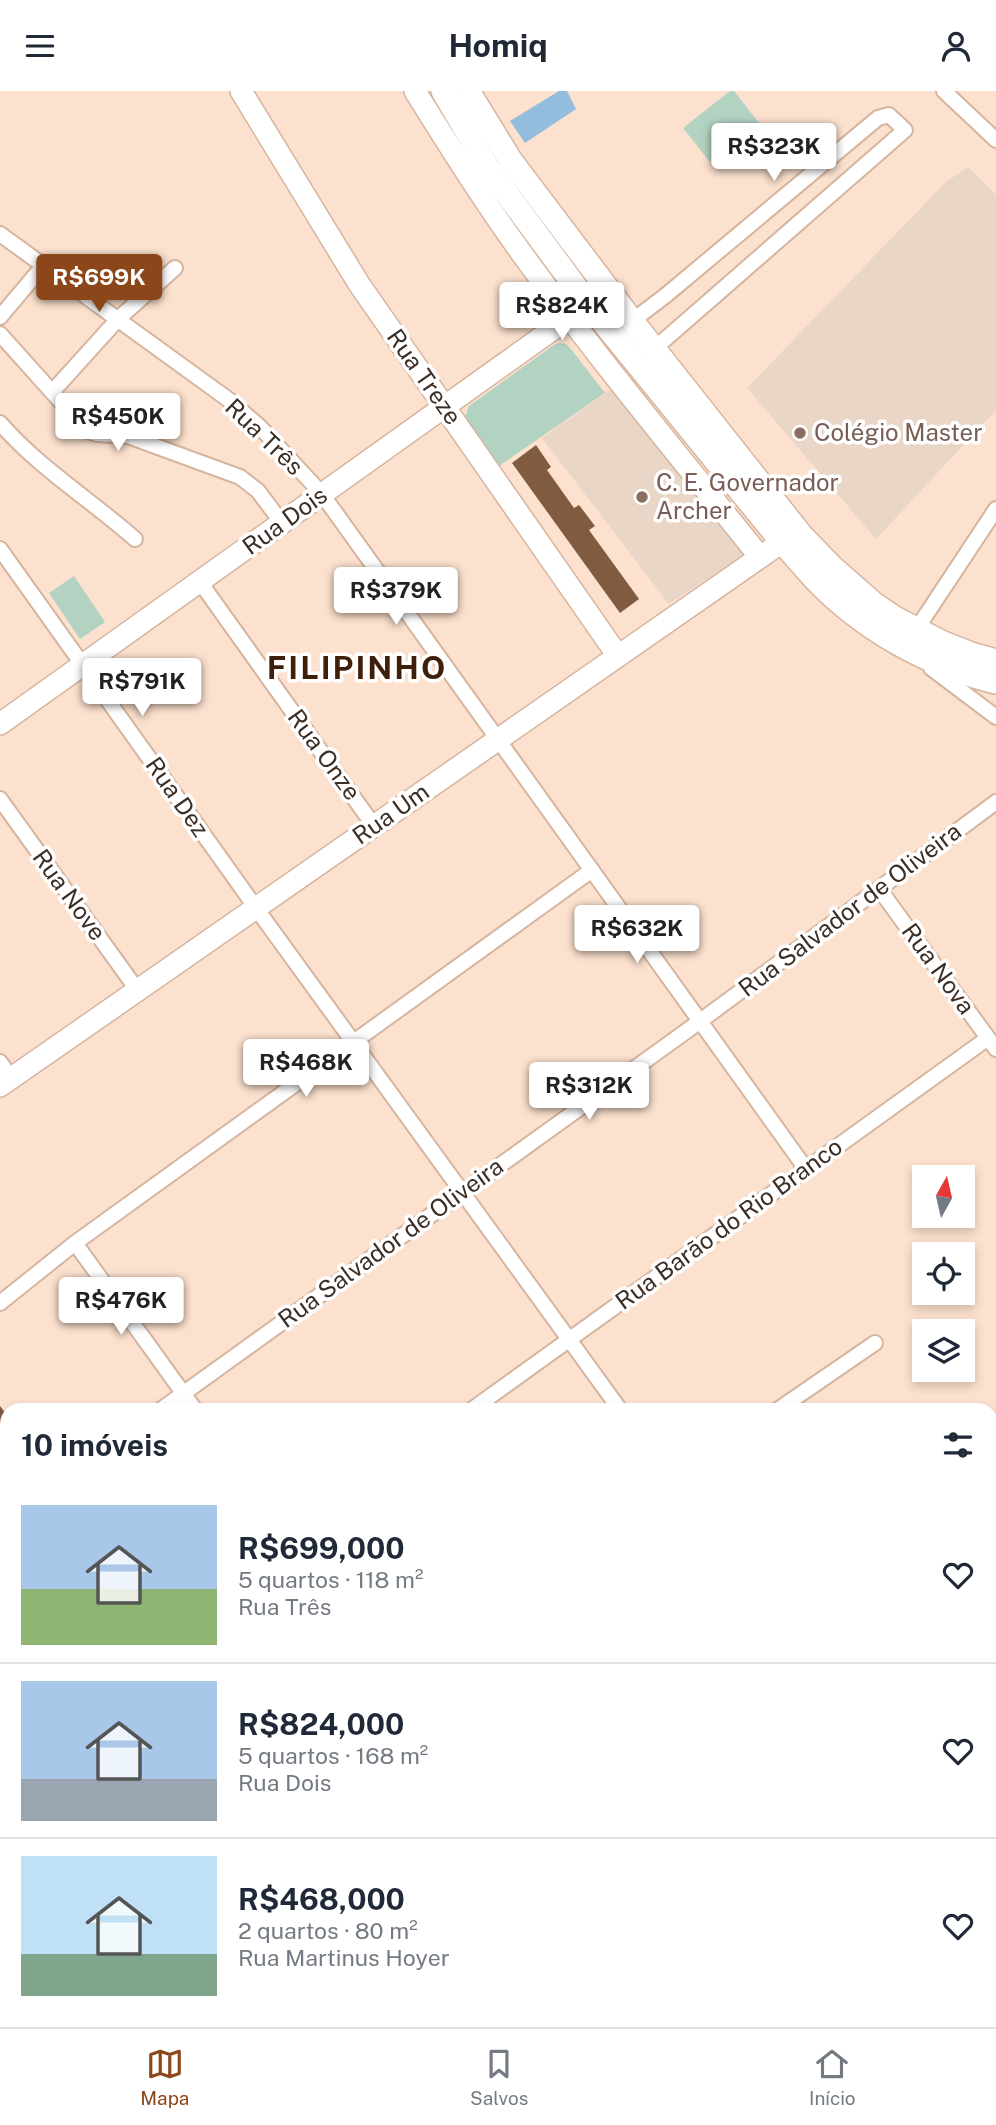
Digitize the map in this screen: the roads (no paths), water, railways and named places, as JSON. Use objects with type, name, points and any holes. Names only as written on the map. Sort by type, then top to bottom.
[{"type":"main road","name":"Rua Treze","points":[[241,91],[359,284],[618,656]]},
{"type":"main road","points":[[415,91],[519,250],[760,557]]},
{"type":"main road","points":[[443,91],[488,168],[586,301],[816,580],[853,613],[909,638],[996,661]]},
{"type":"main road","points":[[468,91],[511,161],[632,321],[801,535],[909,638],[957,671],[996,682]]},
{"type":"main road","name":"Rua Dois","points":[[0,724],[570,317]]},
{"type":"main road","name":"Rua Um","points":[[4,1075],[138,991],[782,542]]},
{"type":"street","points":[[944,91],[996,140]]},
{"type":"street","points":[[632,321],[878,118],[889,115],[905,130],[654,349]]},
{"type":"street","name":"Rua Três","points":[[0,234],[229,400],[260,428],[322,494],[806,1169]]},
{"type":"street","points":[[0,317],[43,266]]},
{"type":"street","points":[[53,391],[118,319],[176,268]]},
{"type":"street","points":[[0,334],[87,431],[128,436],[240,477],[258,491],[282,523]]},
{"type":"street","points":[[0,423],[32,456],[135,539]]},
{"type":"street","points":[[996,509],[909,638],[996,717]]},
{"type":"street","name":"Rua Dez","points":[[0,549],[256,908],[615,1403]]},
{"type":"street","name":"Rua Onze","points":[[200,582],[374,826]]},
{"type":"street","name":"Rua Nove","points":[[0,799],[138,991]]},
{"type":"street","name":"Rua Salvador de Oliveira","points":[[170,1403],[699,1022],[996,802]]},
{"type":"street","points":[[0,1303],[75,1243],[592,870]]},
{"type":"street","name":"Rua Nova","points":[[880,890],[992,1044]]},
{"type":"street","name":"Rua Barão do Rio Branco","points":[[481,1403],[806,1169],[992,1044]]},
{"type":"street","points":[[75,1243],[190,1403]]},
{"type":"street","points":[[788,1403],[875,1343]]},
{"type":"water","points":[[559,91],[567,91],[576,109],[525,143],[510,121]]},
{"type":"place","name":"Colégio Master","points":[[800,433]]},
{"type":"place","name":"C. E. Governador Archer","points":[[642,497]]},
{"type":"district","name":"FILIPINHO","points":[[357,668]]}]
